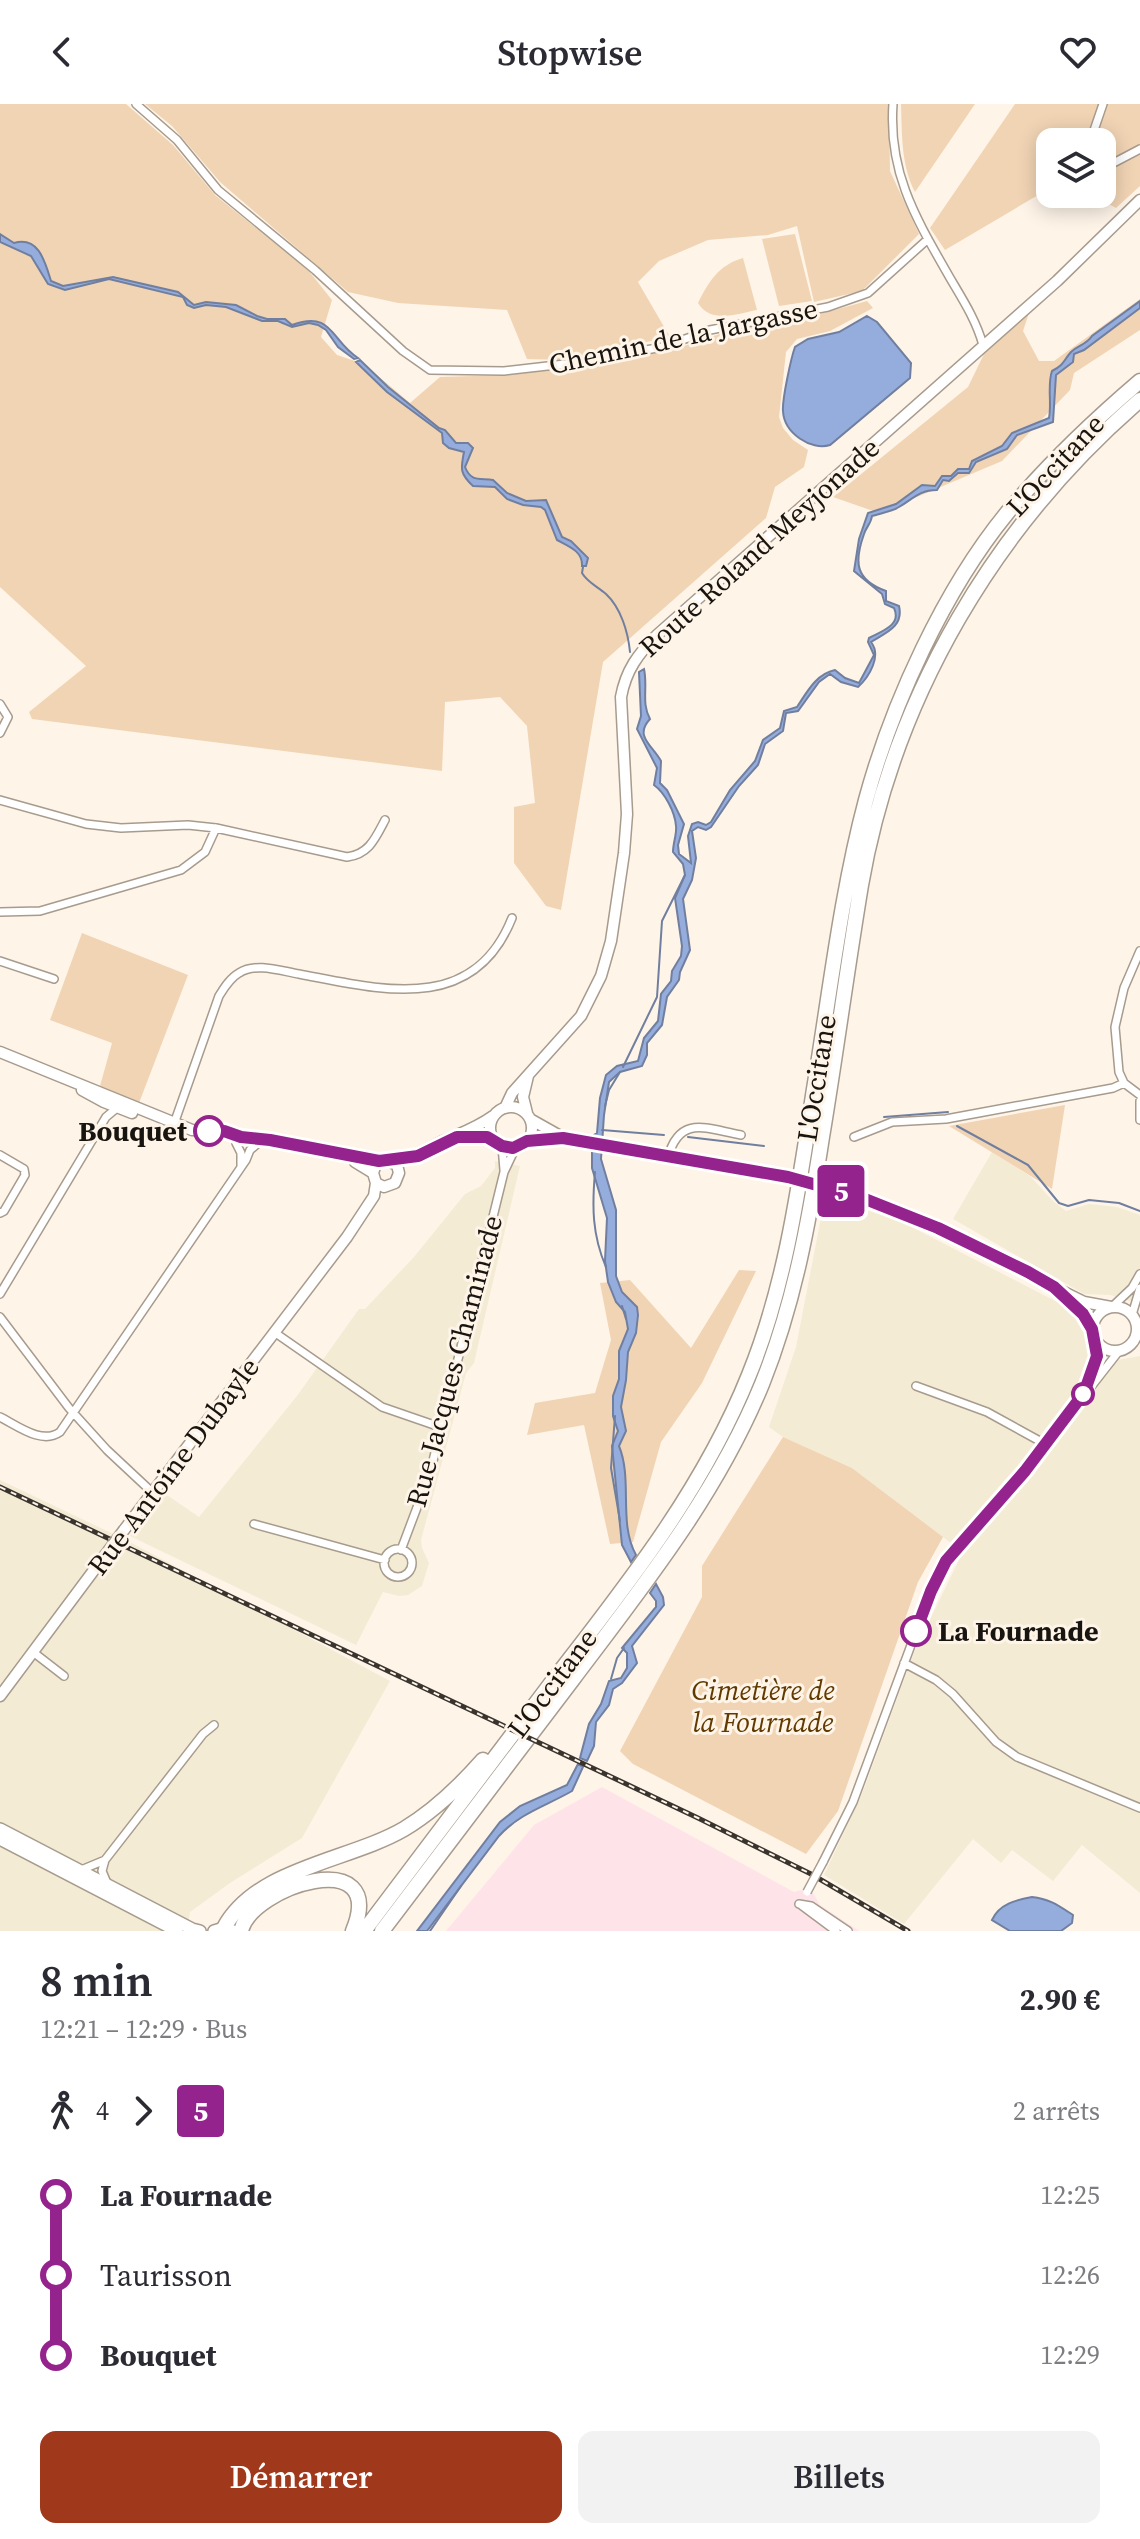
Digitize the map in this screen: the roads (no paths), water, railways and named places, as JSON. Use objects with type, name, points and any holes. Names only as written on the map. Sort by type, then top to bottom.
[{"type":"highway","name":"L'Occitane","points":[[364,1931],[657,1542],[703,1473],[749,1375],[773,1305],[792,1230],[847,887],[866,800],[883,744],[928,639],[1004,517],[1079,436],[1140,381]]},
{"type":"highway","name":"L'Occitane","points":[[382,1931],[668,1553],[716,1480],[733,1447],[762,1383],[788,1310],[807,1236],[862,880],[899,745],[955,622],[982,578],[1013,534],[1069,466],[1140,400]]},
{"type":"highway","points":[[223,1930],[240,1906],[276,1882],[378,1842],[428,1813],[465,1780],[504,1735],[531,1711]]},
{"type":"highway","points":[[241,1931],[248,1915],[265,1902],[327,1878],[345,1883],[357,1898],[359,1918],[353,1931]]},
{"type":"main road","name":"Route Roland Meyjonade","points":[[505,1108],[512,1093],[581,1016],[601,976],[611,941],[627,814],[621,697],[631,664],[657,635],[1067,272],[1140,200]]},
{"type":"main road","points":[[0,1052],[150,1119],[162,1122],[171,1120],[192,1130],[224,1131],[355,1162],[384,1187],[396,1181],[399,1169],[385,1161],[326,1155]]},
{"type":"main road","points":[[525,1143],[532,1131],[523,1097],[529,1074]]},
{"type":"main road","points":[[563,1138],[517,1107],[505,1108],[494,1115],[490,1127],[498,1143],[513,1148],[525,1143],[563,1138],[788,1177],[830,1188],[913,1217],[999,1257],[1084,1302],[1127,1310],[1136,1321],[1136,1335],[1130,1346],[1107,1350],[1096,1342],[1083,1314],[1054,1287]]},
{"type":"main road","name":"Rue Antoine Dubayle","points":[[347,1237],[413,1160],[494,1115]]},
{"type":"main road","points":[[219,1132],[236,1143],[289,1148]]},
{"type":"main road","name":"Rue Antoine Dubayle","points":[[457,1137],[498,1143]]},
{"type":"main road","name":"Rue Antoine Dubayle","points":[[0,1696],[347,1237],[374,1196],[374,1178],[385,1161],[413,1160]]},
{"type":"main road","points":[[1092,1329],[1100,1312],[1112,1306]]},
{"type":"main road","points":[[0,1829],[200,1931]]},
{"type":"main road","points":[[0,1839],[175,1930]]},
{"type":"street","name":"Chemin de la Jargasse","points":[[136,104],[177,140],[218,190],[315,270],[403,351],[430,370],[504,371],[565,364],[663,347],[710,330],[828,307],[868,293],[928,239]]},
{"type":"street","points":[[893,104],[898,175],[928,239],[975,320],[983,345]]},
{"type":"street","points":[[1095,128],[1103,104]]},
{"type":"street","points":[[1116,162],[1140,149]]},
{"type":"street","points":[[0,704],[8,717],[0,733]]},
{"type":"street","points":[[0,800],[86,824],[121,828],[188,825],[216,828],[347,857],[360,855],[367,850],[385,820]]},
{"type":"street","points":[[0,912],[40,911],[181,870],[205,852],[216,828]]},
{"type":"street","points":[[171,1120],[219,996],[238,973],[267,968],[397,991],[432,988],[478,966],[500,944],[512,918]]},
{"type":"street","points":[[1140,951],[1124,988],[1115,1027],[1119,1072],[1124,1083],[1140,1095]]},
{"type":"street","points":[[0,961],[54,979]]},
{"type":"street","points":[[854,1137],[892,1122],[979,1114],[1113,1088],[1124,1083]]},
{"type":"street","points":[[106,1099],[106,1117]]},
{"type":"street","points":[[1140,1101],[1140,1120]]},
{"type":"street","points":[[0,1294],[106,1117],[120,1104]]},
{"type":"street","points":[[668,1157],[676,1136],[685,1128],[697,1127],[741,1135]]},
{"type":"street","points":[[236,1143],[241,1153],[241,1167]]},
{"type":"street","name":"Rue Jacques Chaminade","points":[[498,1143],[504,1172]]},
{"type":"street","name":"Rue Jacques Chaminade","points":[[401,1550],[430,1473],[504,1172],[514,1151],[525,1143]]},
{"type":"street","points":[[0,1417],[43,1437],[52,1438],[74,1413],[256,1145]]},
{"type":"street","points":[[0,1155],[24,1169],[25,1175],[0,1213]]},
{"type":"street","points":[[1112,1306],[1132,1288],[1140,1274]]},
{"type":"street","points":[[1136,1321],[1140,1288]]},
{"type":"street","points":[[0,1317],[74,1413],[107,1450],[153,1493]]},
{"type":"street","points":[[274,1332],[382,1407],[440,1427]]},
{"type":"street","points":[[1084,1393],[1097,1356],[1096,1342]]},
{"type":"street","points":[[799,1904],[853,1802],[931,1591],[946,1561],[1047,1445],[1084,1393],[1130,1346]]},
{"type":"street","points":[[916,1386],[987,1412],[1047,1445]]},
{"type":"street","points":[[254,1524],[385,1560]]},
{"type":"street","points":[[401,1550],[410,1555],[411,1569],[397,1577],[385,1569],[385,1560],[390,1552],[401,1550]]},
{"type":"street","points":[[33,1652],[64,1676]]},
{"type":"street","points":[[904,1663],[945,1687],[996,1742],[1017,1757],[1140,1808]]},
{"type":"street","points":[[109,1886],[102,1871],[105,1860],[203,1734],[214,1725]]},
{"type":"street","points":[[80,1871],[105,1860]]},
{"type":"street","points":[[799,1904],[836,1931]]},
{"type":"street","points":[[799,1904],[811,1906],[848,1931]]},
{"type":"water","points":[[0,234],[14,243],[29,243],[35,247],[51,281],[63,286],[113,277],[178,292],[194,305],[206,302],[236,305],[267,319],[285,319],[292,325],[316,321],[330,329],[358,358],[354,359],[338,347],[326,330],[318,325],[309,323],[292,327],[278,321],[262,321],[226,307],[206,305],[194,308],[187,305],[183,297],[109,279],[65,290],[48,284],[31,256],[0,242]]},
{"type":"water","points":[[1140,301],[1140,308],[1084,350],[1074,354],[1073,362],[1056,375],[1053,422],[1017,435],[1007,449],[976,462],[969,473],[958,473],[949,481],[943,480],[937,490],[921,493],[896,509],[872,516],[861,544],[860,569],[868,581],[886,591],[886,601],[899,606],[900,613],[892,628],[871,642],[874,648],[875,660],[870,672],[858,687],[841,682],[830,674],[819,682],[798,711],[786,713],[783,731],[765,744],[758,765],[739,786],[711,827],[706,830],[698,827],[692,831],[696,858],[692,880],[683,899],[690,950],[679,980],[667,997],[662,1025],[647,1043],[647,1055],[642,1066],[620,1072],[609,1082],[604,1115],[601,1159],[616,1210],[616,1276],[622,1292],[637,1307],[638,1315],[636,1333],[628,1352],[621,1407],[626,1431],[619,1446],[625,1473],[628,1529],[636,1555],[631,1562],[622,1545],[612,1446],[618,1431],[613,1416],[613,1396],[619,1379],[619,1351],[628,1329],[625,1312],[616,1302],[608,1282],[605,1261],[607,1218],[592,1168],[592,1136],[597,1133],[600,1098],[606,1075],[617,1066],[638,1061],[644,1038],[658,1021],[661,994],[671,981],[672,971],[681,956],[675,898],[685,875],[683,864],[673,852],[674,815],[666,798],[654,785],[657,768],[637,729],[641,716],[639,672],[644,669],[646,707],[650,719],[644,736],[661,761],[660,783],[667,790],[684,824],[678,845],[679,854],[691,863],[688,836],[692,824],[698,822],[706,825],[711,822],[730,790],[755,761],[763,740],[780,728],[784,711],[797,707],[813,684],[828,672],[835,670],[859,683],[874,655],[869,638],[893,623],[894,608],[885,604],[882,594],[854,571],[859,539],[868,513],[896,504],[922,485],[935,486],[942,476],[951,476],[958,469],[969,469],[972,461],[1002,446],[1012,433],[1049,418],[1052,371],[1074,350]]},
{"type":"water","points":[[867,316],[877,322],[911,363],[910,378],[830,445],[807,443],[793,433],[783,411],[795,347],[808,339],[839,332]]},
{"type":"water","points":[[360,360],[388,387],[445,430],[456,443],[468,443],[473,448],[465,467],[470,475],[493,480],[507,493],[526,501],[546,500],[562,537],[571,541],[588,558],[586,566],[582,566],[580,556],[574,550],[557,540],[541,507],[507,499],[495,487],[473,486],[462,470],[464,452],[443,443],[442,433],[387,392],[356,362]]},
{"type":"water","points":[[656,1584],[664,1605],[632,1646],[637,1663],[622,1683],[613,1689],[609,1705],[596,1722],[594,1746],[587,1761],[580,1758],[589,1724],[601,1704],[609,1681],[621,1678],[627,1668],[627,1653],[622,1648],[656,1607],[650,1593]]},
{"type":"water","points":[[578,1764],[583,1767],[572,1791],[507,1828],[427,1931],[417,1931],[500,1822],[520,1806],[567,1785]]},
{"type":"water","points":[[1032,1897],[1049,1901],[1073,1915],[1072,1923],[1061,1931],[1010,1931],[992,1920],[1004,1906]]},
{"type":"waterway","points":[[583,567],[584,576],[606,594],[620,613],[630,652]]},
{"type":"waterway","points":[[623,1067],[657,997],[662,921],[685,875]]},
{"type":"waterway","points":[[605,1106],[609,1090],[620,1072]]},
{"type":"waterway","points":[[884,1117],[948,1112]]},
{"type":"waterway","points":[[957,1126],[1028,1165],[1059,1203],[1068,1206],[1089,1200],[1119,1203],[1140,1211]]},
{"type":"waterway","points":[[602,1130],[664,1135]]},
{"type":"waterway","points":[[688,1137],[764,1146]]},
{"type":"waterway","points":[[595,1172],[594,1220],[606,1267]]},
{"type":"waterway","points":[[622,1306],[626,1319]]},
{"type":"waterway","points":[[615,1416],[611,1468],[620,1521]]},
{"type":"waterway","points":[[611,1679],[617,1658],[624,1648]]},
{"type":"waterway","points":[[430,1931],[461,1886]]},
{"type":"railway","points":[[0,1487],[698,1818],[811,1874],[908,1931]]},
{"type":"place","name":"Bouquet","points":[[209,1131]]},
{"type":"place","name":"La Fournade","points":[[916,1631]]},
{"type":"park label","name":"Cimetière de la Fournade","points":[[763,1706]]}]
